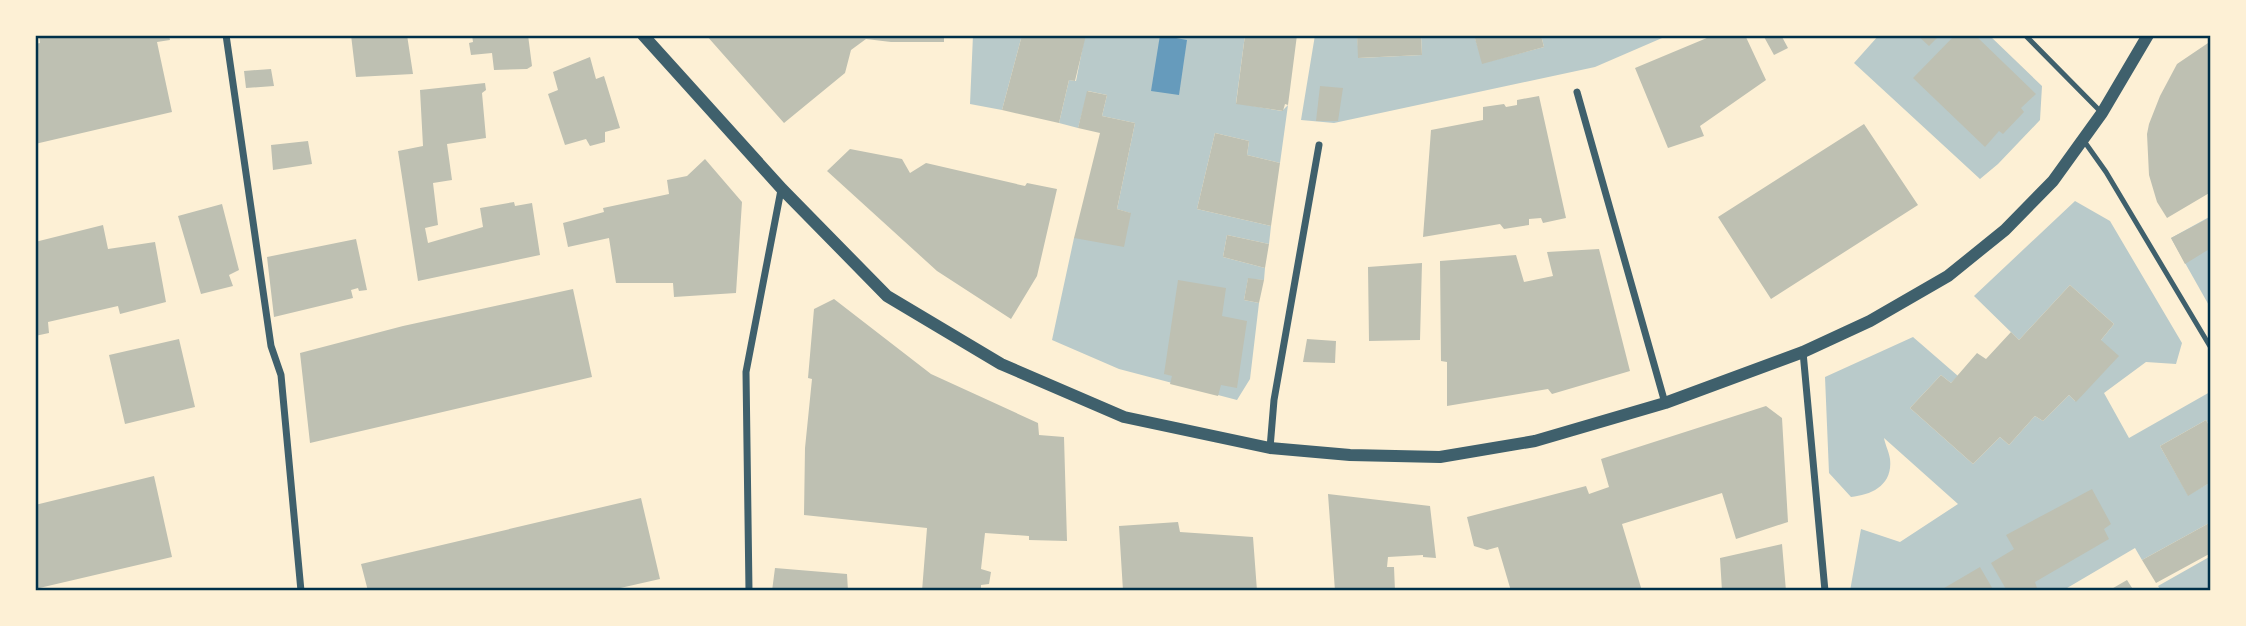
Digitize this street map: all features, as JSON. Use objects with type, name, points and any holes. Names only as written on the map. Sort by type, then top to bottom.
[{"type":"street","points":[[226,35],[271,346],[281,375],[301,591]]},
{"type":"street","points":[[643,35],[782,189],[887,296],[1001,364],[1124,417],[1270,448],[1350,455],[1440,457],[1535,441],[1665,403],[1804,352],[1870,321],[1948,276],[2005,230],[2053,181],[2084,141],[2148,35]]},
{"type":"street","points":[[1577,92],[1665,403]]},
{"type":"street","points":[[1270,448],[1274,400],[1318,145]]},
{"type":"street","points":[[749,591],[746,372],[782,189]]},
{"type":"street","points":[[1804,352],[1825,591]]},
{"type":"lane","points":[[2025,35],[2102,113]]},
{"type":"lane","points":[[2084,141],[2106,172],[2211,348]]},
{"type":"shaded area","points":[[973,35],[1022,35],[1002,110],[970,104]]},
{"type":"shaded area","points":[[1085,35],[1245,35],[1236,103],[1282,111],[1288,105],[1280,163],[1247,155],[1249,141],[1215,133],[1197,209],[1271,226],[1269,244],[1227,235],[1223,257],[1265,268],[1264,280],[1248,279],[1244,300],[1259,303],[1250,379],[1237,400],[1119,369],[1052,340],[1074,238],[1130,213],[1117,209],[1135,123],[1102,116],[1107,95],[1088,91],[1078,128],[1059,123],[1069,80],[1076,81]]},
{"type":"shaded area","points":[[1315,35],[1357,35],[1359,58],[1422,55],[1421,35],[1474,35],[1483,63],[1544,47],[1541,35],[1669,35],[1595,67],[1334,123],[1301,120]]},
{"type":"shaded area","points":[[1879,35],[1989,35],[2042,86],[2040,120],[1980,179],[1854,63]]},
{"type":"shaded area","points":[[2075,201],[2110,221],[2182,343],[2176,364],[2146,362],[2104,393],[2129,438],[2210,392],[2211,394],[2211,429],[2206,420],[2160,446],[2188,495],[2211,482],[2211,522],[2142,560],[2135,548],[2062,591],[1850,591],[1861,529],[1900,542],[1958,504],[1884,438],[1890,459],[1885,482],[1873,491],[1851,497],[1829,473],[1825,377],[1913,337],[1958,376],[1951,383],[1941,375],[1910,408],[1973,464],[2000,437],[2009,445],[2035,416],[2043,421],[2069,395],[2075,401],[2101,340],[2114,324],[2070,285],[2019,340],[1974,296]]},
{"type":"shaded area","points":[[2211,216],[2211,309],[2171,238]]},
{"type":"shaded area","points":[[2211,556],[2211,591],[2161,591],[2158,586]]},
{"type":"water","points":[[1160,35],[1187,40],[1179,95],[1151,91]]},
{"type":"building","points":[[39,35],[169,35],[170,40],[157,42],[172,112],[35,144],[35,44],[40,43]]},
{"type":"building","points":[[351,35],[407,35],[413,74],[356,77]]},
{"type":"building","points":[[472,35],[528,35],[532,66],[527,69],[494,70],[492,53],[471,55],[469,43],[473,42]]},
{"type":"building","points":[[706,35],[944,35],[944,42],[866,39],[851,50],[845,73],[784,123]]},
{"type":"building","points":[[1022,35],[1086,35],[1075,81],[1069,80],[1059,123],[1002,110]]},
{"type":"building","points":[[1245,35],[1297,35],[1288,105],[1285,104],[1283,111],[1236,104]]},
{"type":"building","points":[[1357,35],[1421,35],[1422,55],[1358,58]]},
{"type":"building","points":[[1474,35],[1541,35],[1544,47],[1482,64]]},
{"type":"building","points":[[1714,35],[1745,35],[1766,80],[1700,126],[1704,136],[1668,148],[1635,68]]},
{"type":"building","points":[[1763,35],[1781,35],[1788,48],[1774,55]]},
{"type":"building","points":[[1917,35],[1940,35],[1929,46]]},
{"type":"building","points":[[1955,35],[1975,35],[2036,94],[2021,108],[2024,112],[2003,134],[1999,131],[1985,147],[1913,78]]},
{"type":"building","points":[[2211,41],[2211,192],[2167,218],[2157,202],[2149,175],[2149,124],[2177,64]]},
{"type":"building","points":[[590,57],[596,79],[604,76],[620,128],[605,132],[605,142],[590,146],[586,139],[565,145],[548,94],[558,90],[553,72]]},
{"type":"building","points":[[271,69],[274,86],[246,88],[244,71]]},
{"type":"building","points":[[485,83],[486,90],[482,93],[486,138],[447,144],[452,180],[433,183],[438,225],[425,228],[428,243],[483,227],[480,208],[514,202],[515,206],[532,203],[540,255],[418,281],[398,151],[423,146],[420,90]]},
{"type":"building","points":[[1320,86],[1343,88],[1338,121],[1316,121]]},
{"type":"building","points":[[1087,91],[1107,95],[1102,116],[1135,123],[1117,209],[1131,213],[1124,247],[1074,238],[1100,133],[1078,128]]},
{"type":"building","points":[[1539,96],[1566,218],[1543,223],[1541,218],[1529,219],[1529,225],[1504,229],[1500,224],[1423,237],[1431,130],[1483,120],[1483,107],[1517,105],[1517,100]]},
{"type":"building","points":[[1864,124],[1918,205],[1771,299],[1718,217]]},
{"type":"building","points":[[1215,133],[1249,141],[1247,155],[1280,163],[1271,226],[1197,209]]},
{"type":"building","points":[[308,141],[312,164],[273,170],[271,145]]},
{"type":"building","points":[[850,149],[902,159],[910,173],[926,163],[1025,186],[1027,183],[1057,189],[1037,276],[1011,319],[937,271],[827,171]]},
{"type":"building","points":[[705,159],[742,202],[736,293],[674,297],[673,283],[616,283],[609,238],[568,247],[563,223],[604,212],[603,208],[669,194],[667,180],[687,176]]},
{"type":"building","points":[[222,204],[239,270],[229,275],[233,286],[201,294],[178,216]]},
{"type":"building","points":[[2211,217],[2211,248],[2185,264],[2171,238]]},
{"type":"building","points":[[103,225],[108,249],[155,242],[166,302],[120,314],[118,306],[48,322],[49,333],[35,336],[35,242]]},
{"type":"building","points":[[1227,235],[1269,244],[1265,268],[1223,257]]},
{"type":"building","points":[[356,239],[367,290],[351,290],[353,298],[274,317],[267,257]]},
{"type":"building","points":[[1599,249],[1630,371],[1552,394],[1548,389],[1447,406],[1447,362],[1441,361],[1440,261],[1516,255],[1524,282],[1553,276],[1547,252]]},
{"type":"building","points":[[1422,263],[1420,340],[1369,341],[1368,267]]},
{"type":"building","points":[[1248,278],[1264,280],[1259,303],[1244,300]]},
{"type":"building","points":[[1178,280],[1226,288],[1222,316],[1247,321],[1237,388],[1221,385],[1218,396],[1170,384],[1172,376],[1164,374]]},
{"type":"building","points":[[2070,285],[2114,324],[2101,340],[2119,356],[2076,402],[2069,395],[2043,421],[2035,416],[2009,445],[2000,437],[1973,464],[1910,408],[1941,375],[1951,383],[1977,353],[1986,359],[2011,332],[2019,340]]},
{"type":"building","points":[[573,289],[592,377],[310,443],[300,353],[403,326]]},
{"type":"building","points":[[834,299],[931,374],[1038,423],[1039,435],[1064,437],[1067,541],[1029,540],[1029,536],[985,533],[981,569],[991,572],[989,584],[981,585],[981,591],[922,591],[927,528],[804,515],[805,448],[812,379],[808,378],[814,309]]},
{"type":"building","points":[[179,339],[195,407],[125,424],[109,355]]},
{"type":"building","points":[[1307,339],[1336,341],[1335,363],[1303,362]]},
{"type":"building","points":[[1766,406],[1782,418],[1788,522],[1736,539],[1722,493],[1622,524],[1642,591],[1511,591],[1498,547],[1487,550],[1474,546],[1467,517],[1586,486],[1589,494],[1609,487],[1601,459]]},
{"type":"building","points":[[2206,420],[2211,429],[2211,482],[2188,496],[2160,446]]},
{"type":"building","points":[[154,476],[172,557],[35,589],[35,505]]},
{"type":"building","points":[[2092,489],[2111,524],[2104,529],[2109,539],[2035,582],[2038,591],[2007,591],[1991,563],[2014,549],[2006,535]]},
{"type":"building","points":[[1328,494],[1430,506],[1436,558],[1423,555],[1388,557],[1387,567],[1394,567],[1395,591],[1335,591]]},
{"type":"building","points":[[641,498],[660,579],[607,591],[368,591],[361,564]]},
{"type":"building","points":[[1178,522],[1180,532],[1253,537],[1257,591],[1123,591],[1119,526]]},
{"type":"building","points":[[2211,522],[2211,553],[2156,583],[2142,560]]},
{"type":"building","points":[[1782,544],[1786,591],[1722,591],[1720,558]]},
{"type":"building","points":[[1980,567],[1994,591],[1939,591]]},
{"type":"building","points":[[775,568],[847,574],[848,591],[772,591]]},
{"type":"building","points":[[2127,580],[2134,591],[2108,591]]}]
